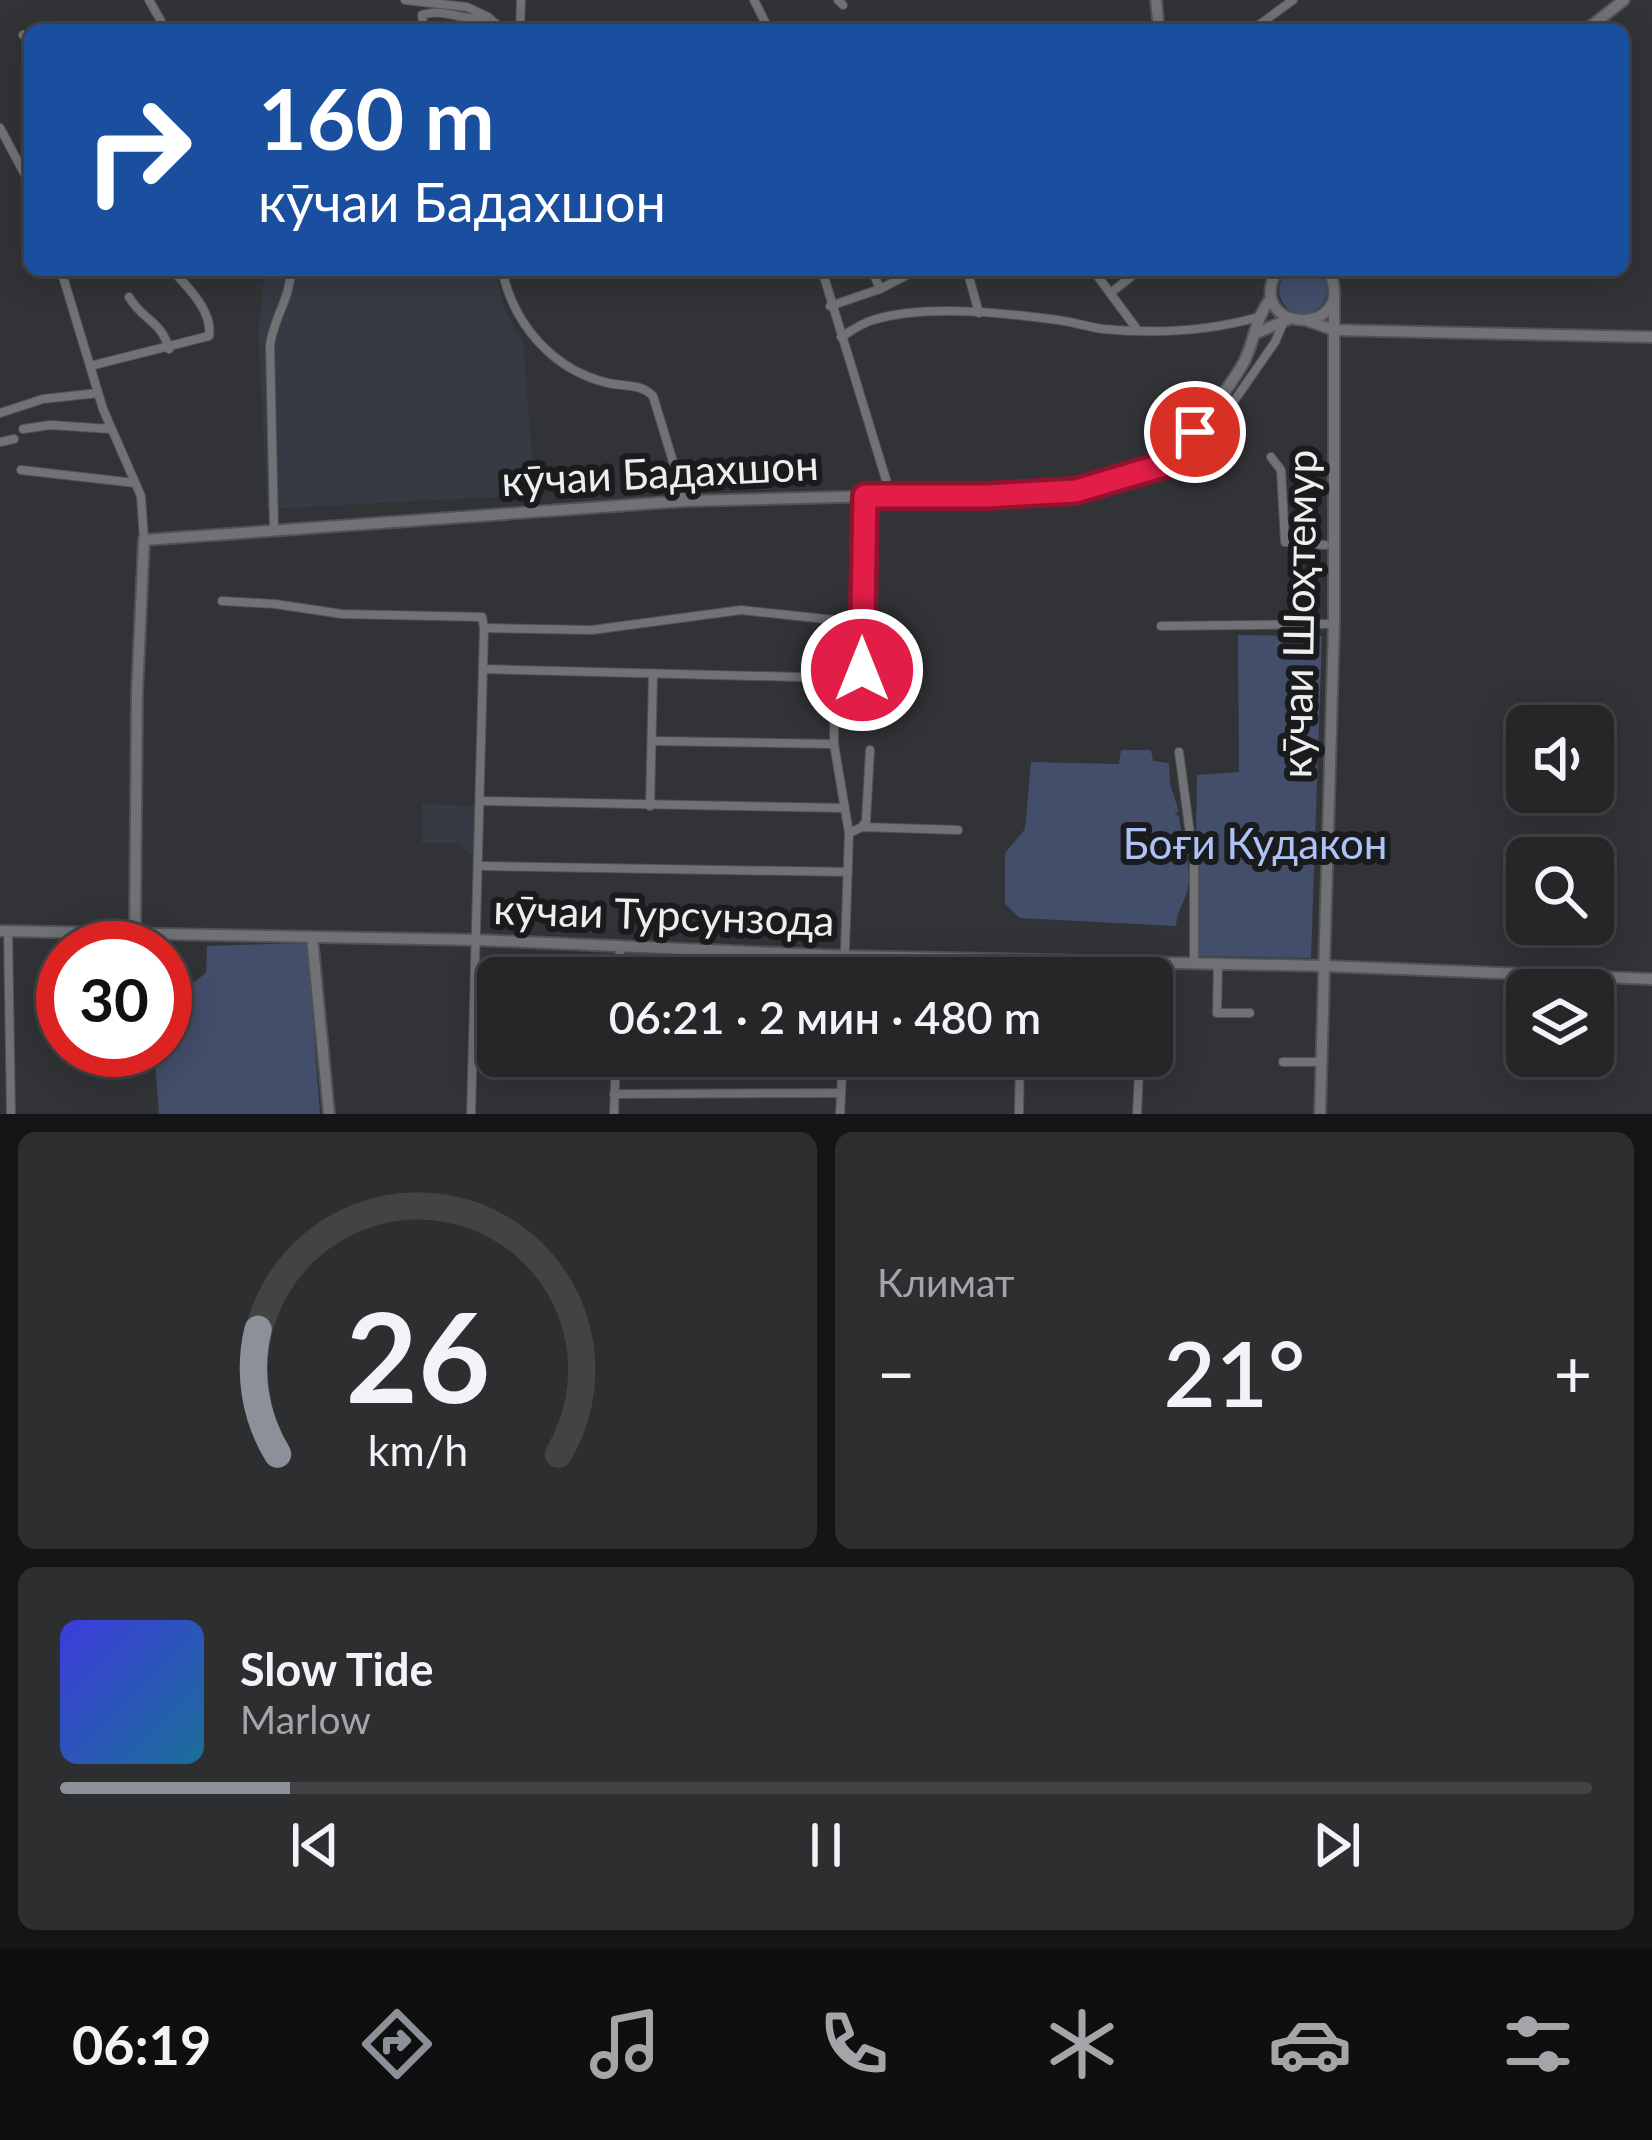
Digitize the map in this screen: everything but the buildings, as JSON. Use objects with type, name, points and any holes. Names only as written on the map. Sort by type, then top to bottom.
[{"type":"main road","points":[[1594,24],[1624,0]]},
{"type":"main road","points":[[1274,276],[1271,298],[1286,320]]},
{"type":"main road","name":"кӯчаи Шоҳтемур","points":[[1320,1114],[1334,624],[1333,276]]},
{"type":"main road","points":[[1308,321],[1325,313],[1334,297]]},
{"type":"main road","name":"кӯчаи Бадахшон","points":[[144,540],[685,501],[1076,491],[1184,459],[1195,432],[1239,370],[1271,298]]},
{"type":"main road","points":[[1253,338],[1286,320],[1334,330],[1652,337]]},
{"type":"main road","points":[[135,921],[144,540]]},
{"type":"main road","name":"кӯчаи Турсунзода","points":[[4,931],[36,932]]},
{"type":"main road","name":"кӯчаи Турсунзода","points":[[192,935],[478,940],[874,957]]},
{"type":"main road","points":[[312,937],[329,1114]]},
{"type":"main road","name":"кӯчаи Турсунзода","points":[[1173,964],[1652,979]]},
{"type":"street","points":[[405,0],[467,7],[496,24]]},
{"type":"street","points":[[1260,24],[1293,0]]},
{"type":"street","points":[[423,24],[422,15],[434,12],[466,19],[488,17]]},
{"type":"street","points":[[0,128],[24,173]]},
{"type":"street","points":[[63,276],[98,393],[136,483],[145,514],[144,540]]},
{"type":"street","points":[[90,366],[206,340],[212,331],[178,276]]},
{"type":"street","points":[[274,529],[270,345],[272,325],[289,296],[291,276]]},
{"type":"street","points":[[503,276],[543,350],[578,374],[642,387],[653,396],[685,501]]},
{"type":"street","points":[[823,276],[891,496]]},
{"type":"street","points":[[875,276],[880,289]]},
{"type":"street","points":[[830,306],[905,276]]},
{"type":"street","points":[[969,276],[979,313]]},
{"type":"street","points":[[1098,276],[1137,329]]},
{"type":"street","points":[[1112,292],[1132,276]]},
{"type":"street","points":[[129,297],[136,310],[162,328],[169,349]]},
{"type":"street","points":[[841,337],[873,320],[979,313],[1102,329],[1220,328],[1259,317]]},
{"type":"street","points":[[1195,464],[1206,426],[1232,404],[1286,320]]},
{"type":"street","points":[[0,413],[43,399],[98,393]]},
{"type":"street","points":[[23,429],[50,424],[112,429]]},
{"type":"street","points":[[0,442],[14,439]]},
{"type":"street","points":[[1271,457],[1280,470],[1285,542],[1325,545]]},
{"type":"street","points":[[21,470],[136,483]]},
{"type":"street","points":[[862,670],[859,621],[865,496]]},
{"type":"street","points":[[222,601],[342,614],[482,617],[471,1114]]},
{"type":"street","points":[[484,628],[592,630],[751,609],[835,620],[834,743],[849,833],[845,956]]},
{"type":"street","points":[[1161,626],[1334,624]]},
{"type":"street","points":[[483,669],[836,677]]},
{"type":"street","points":[[650,806],[653,675]]},
{"type":"street","points":[[652,741],[834,743]]},
{"type":"street","points":[[862,827],[870,749]]},
{"type":"street","points":[[1179,752],[1193,863],[1194,964]]},
{"type":"street","points":[[480,801],[845,808]]},
{"type":"street","points":[[849,833],[862,827],[958,830]]},
{"type":"street","points":[[479,866],[848,872]]},
{"type":"street","points":[[4,931],[11,1114]]},
{"type":"street","points":[[619,957],[620,946]]},
{"type":"street","points":[[1218,964],[1217,1013],[1250,1013]]},
{"type":"street","points":[[1283,1062],[1320,1062]]},
{"type":"street","points":[[614,1114],[615,1077]]},
{"type":"street","points":[[840,1114],[842,1077]]},
{"type":"street","points":[[1019,1114],[1020,1077]]},
{"type":"street","points":[[1137,1114],[1139,1077]]},
{"type":"street","points":[[614,1094],[841,1094]]},
{"type":"shaded area","points":[[264,276],[497,276],[504,310],[523,341],[535,495],[267,509],[258,334]]},
{"type":"shaded area","points":[[422,804],[474,806],[475,858],[458,843],[422,843]]},
{"type":"green space","points":[[1284,276],[1322,276],[1325,299],[1312,312],[1294,312],[1281,299]]},
{"type":"green space","name":"Боғи Кудакон","points":[[1238,635],[1322,636],[1311,958],[1194,956],[1197,775],[1239,772]]},
{"type":"green space","points":[[1121,750],[1151,750],[1153,761],[1169,763],[1179,812],[1174,813],[1179,816],[1189,870],[1176,926],[1020,918],[1005,904],[1005,853],[1025,829],[1031,762],[1119,764]]},
{"type":"green space","points":[[307,943],[320,1114],[159,1114],[156,1077],[192,1077],[192,984],[206,973],[207,946]]},
{"type":"route","points":[[862,670],[865,496],[1076,491],[1184,459],[1195,432]]}]
